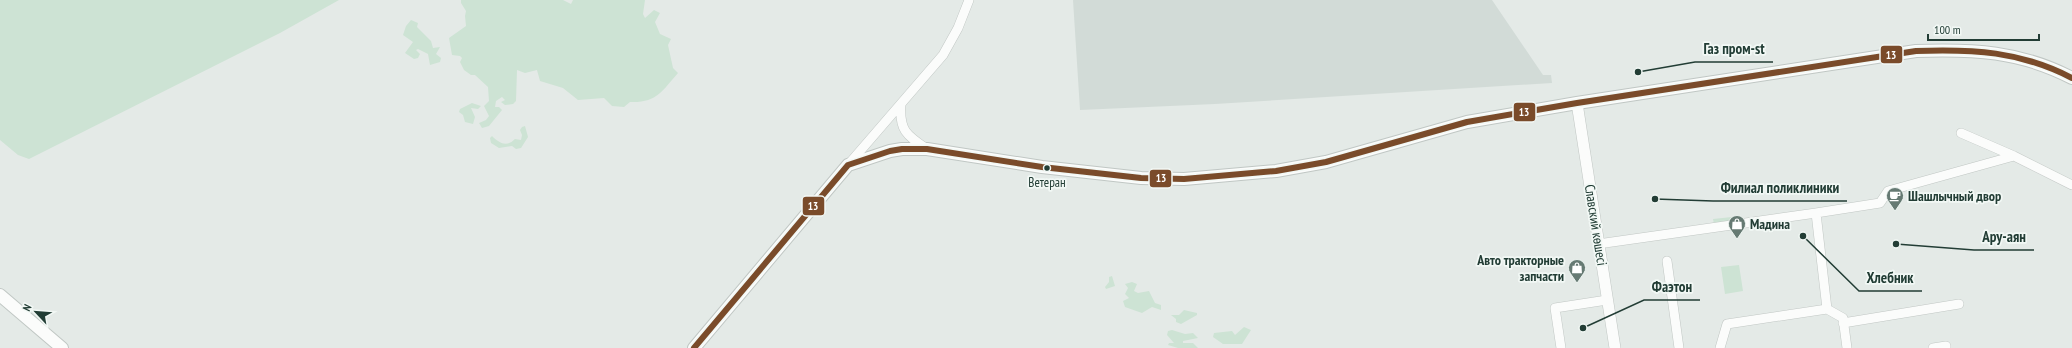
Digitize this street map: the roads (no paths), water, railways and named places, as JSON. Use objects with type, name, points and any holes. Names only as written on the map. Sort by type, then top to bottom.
[{"type":"main road","points":[[694,348],[848,165],[890,151],[902,149],[927,149],[993,160],[1114,176],[1172,179],[1217,177],[1297,168],[1326,162],[1467,122],[1577,102],[1924,51],[1955,50],[1994,52],[2022,58],[2072,78]]},
{"type":"main road","points":[[0,295],[62,348]]},
{"type":"street","points":[[848,165],[943,55],[958,28],[968,0]]},
{"type":"street","name":"Славский көшесі","points":[[1577,102],[1615,348]]},
{"type":"street","points":[[901,104],[900,120],[903,129],[927,149]]},
{"type":"street","points":[[1961,133],[2014,156],[2072,185]]},
{"type":"street","points":[[1598,244],[1880,203],[1888,191],[2014,156]]},
{"type":"street","points":[[1816,213],[1827,309]]},
{"type":"street","points":[[1667,261],[1679,348]]},
{"type":"street","points":[[1561,348],[1555,308],[1607,300]]},
{"type":"street","points":[[1843,323],[1958,304]]},
{"type":"street","points":[[1720,348],[1727,324],[1827,309],[1842,318],[1846,348]]},
{"type":"street","points":[[1933,348],[1946,346],[1946,348]]},
{"type":"place","name":"Газ пром-st","points":[[1638,72]]},
{"type":"place","name":"Ветеран","points":[[1047,168]]},
{"type":"place","name":"Филиал поликлиники","points":[[1655,199]]},
{"type":"place","name":"Шашлычный двор","points":[[1895,211]]},
{"type":"place","name":"Хлебник","points":[[1803,236]]},
{"type":"place","name":"Мадина","points":[[1737,239]]},
{"type":"place","name":"Ару-аян","points":[[1896,244]]},
{"type":"place","name":"Авто тракторные запчасти","points":[[1577,283]]},
{"type":"place","name":"Фаэтон","points":[[1583,328]]}]
